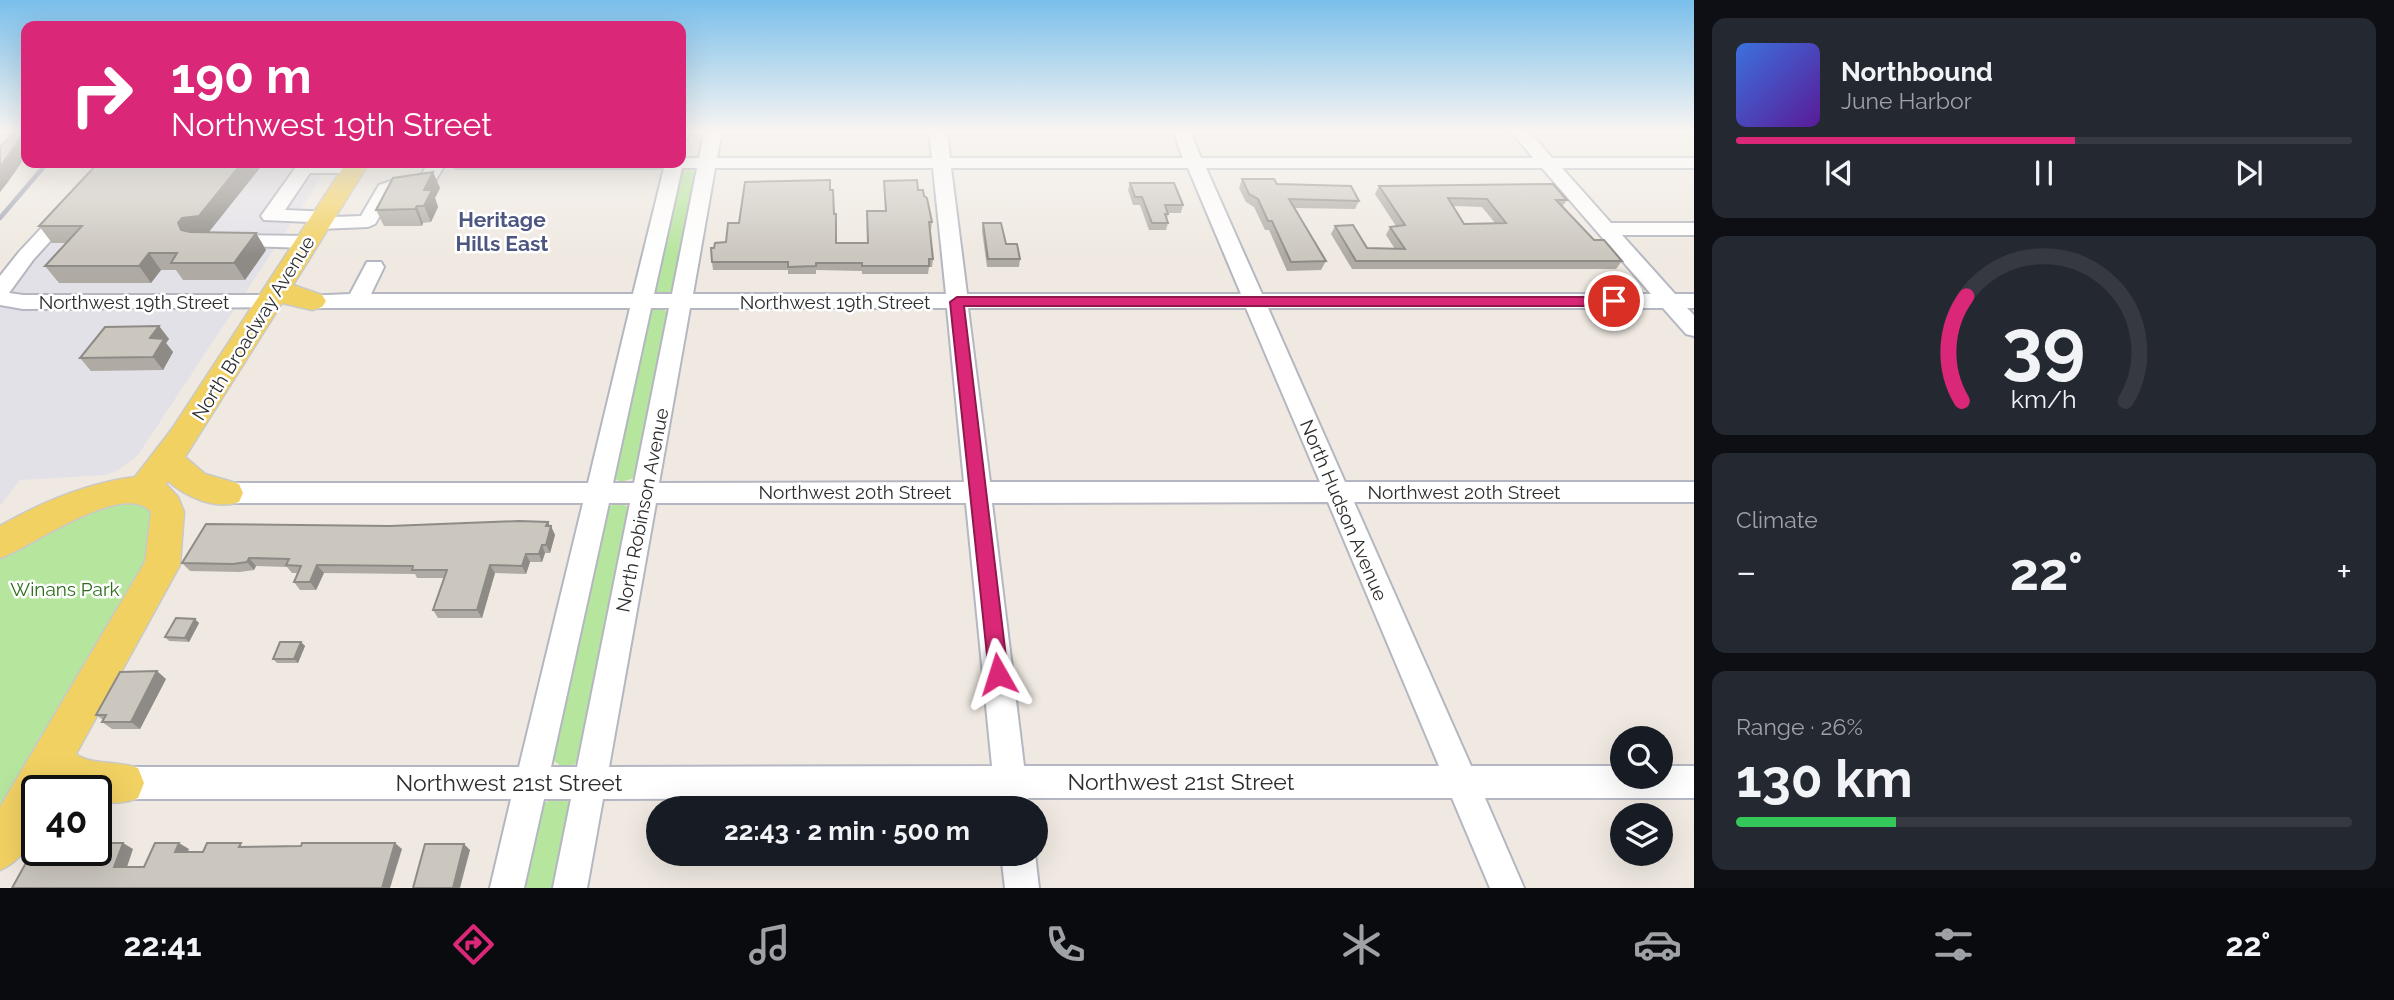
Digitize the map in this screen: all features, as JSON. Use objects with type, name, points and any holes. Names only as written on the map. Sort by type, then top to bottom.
[{"type":"main road","name":"North Broadway Avenue","points":[[144,490],[168,458],[351,172]]},
{"type":"main road","points":[[274,294],[312,301]]},
{"type":"main road","points":[[168,458],[177,472],[194,484],[227,493]]},
{"type":"main road","points":[[0,544],[18,531],[89,499],[144,490],[158,495],[167,508],[167,540],[162,565],[0,848]]},
{"type":"main road","points":[[52,758],[60,772],[73,778],[123,783]]},
{"type":"street","points":[[0,290],[69,206],[103,172]]},
{"type":"street","points":[[301,172],[271,216],[317,227]]},
{"type":"street","points":[[201,241],[362,223],[368,220],[386,189],[424,184],[432,172]]},
{"type":"street","points":[[507,888],[672,172]]},
{"type":"street","name":"North Robinson Avenue","points":[[570,888],[705,172]]},
{"type":"street","points":[[943,172],[1012,795]]},
{"type":"street","name":"North Hudson Avenue","points":[[1199,172],[1507,888]]},
{"type":"street","points":[[1556,172],[1694,329]]},
{"type":"street","points":[[1605,229],[1694,229]]},
{"type":"street","points":[[358,301],[374,267]]},
{"type":"street","name":"Northwest 19th Street","points":[[0,298],[23,302],[274,294]]},
{"type":"street","name":"Northwest 19th Street","points":[[312,301],[1694,301]]},
{"type":"street","name":"Northwest 20th Street","points":[[227,493],[1694,492]]},
{"type":"street","name":"Northwest 21st Street","points":[[123,783],[590,783],[1012,795],[1461,782],[1694,782]]},
{"type":"street","points":[[1019,866],[1022,888]]},
{"type":"shaded area","points":[[95,172],[325,172],[138,455],[117,471],[105,475],[20,480],[0,506],[0,280],[39,229]]},
{"type":"green space","points":[[680,172],[697,172],[673,293],[660,295],[652,288]]},
{"type":"green space","points":[[656,308],[670,312],[638,477],[621,482],[612,477],[649,312]]},
{"type":"green space","name":"Winans Park","points":[[111,503],[138,503],[153,513],[154,553],[30,775],[21,775],[21,790],[0,828],[0,554]]},
{"type":"green space","points":[[621,503],[631,509],[582,760],[562,767],[552,759],[606,507]]},
{"type":"green space","points":[[558,797],[570,802],[572,806],[558,888],[520,888],[539,810],[544,803]]},
{"type":"building","points":[[89,172],[234,172],[199,216],[182,218],[178,223],[181,230],[190,232],[256,233],[234,263],[171,263],[177,253],[149,253],[139,266],[45,266],[82,226],[39,226]]},
{"type":"building","points":[[433,172],[424,190],[432,190],[424,206],[417,206],[415,209],[376,210],[393,178]]},
{"type":"building","points":[[1242,179],[1274,179],[1277,184],[1351,186],[1359,201],[1289,199],[1326,261],[1291,262],[1272,221],[1268,221],[1258,199],[1249,194]]},
{"type":"building","points":[[830,180],[836,214],[836,243],[868,243],[867,211],[886,211],[884,181],[917,180],[918,190],[923,190],[927,198],[932,222],[929,222],[933,259],[929,259],[929,266],[816,263],[816,266],[788,267],[788,262],[712,262],[711,248],[714,248],[715,243],[726,242],[728,223],[739,223],[745,182]]},
{"type":"building","points":[[1130,183],[1174,183],[1183,205],[1165,205],[1168,223],[1152,223],[1142,197],[1135,197]]},
{"type":"building","points":[[1553,184],[1567,200],[1556,200],[1594,240],[1604,240],[1622,261],[1356,261],[1335,226],[1353,225],[1367,248],[1405,249],[1390,227],[1405,225],[1379,186]],"holes":[[[1448,198],[1487,199],[1506,223],[1464,224]]]},
{"type":"building","points":[[983,223],[1001,223],[1006,244],[1017,244],[1020,259],[988,259]]},
{"type":"building","points":[[159,326],[150,338],[164,339],[153,357],[80,358],[105,327]]},
{"type":"building","points":[[548,522],[546,526],[551,526],[546,545],[542,545],[539,554],[526,554],[522,566],[490,565],[477,610],[433,610],[447,570],[412,570],[413,566],[317,565],[310,582],[294,582],[301,566],[286,565],[289,559],[249,558],[247,562],[233,564],[182,563],[206,524],[390,526]]},
{"type":"building","points":[[176,618],[195,619],[185,638],[165,637]]},
{"type":"building","points":[[280,642],[301,642],[294,659],[273,659]]},
{"type":"building","points":[[157,671],[131,722],[102,722],[106,715],[96,715],[120,672]]},
{"type":"building","points":[[112,843],[123,843],[114,867],[144,867],[155,843],[179,843],[175,852],[203,852],[207,843],[241,843],[239,847],[301,846],[302,843],[395,843],[382,888],[12,888],[24,866],[112,866]]},
{"type":"building","points":[[425,844],[464,844],[453,888],[413,888]]},
{"type":"railway","points":[[0,218],[39,172]]},
{"type":"district","name":"Heritage Hills East","points":[[502,232]]},
{"type":"route","points":[[998,674],[957,302],[1614,301]]}]
